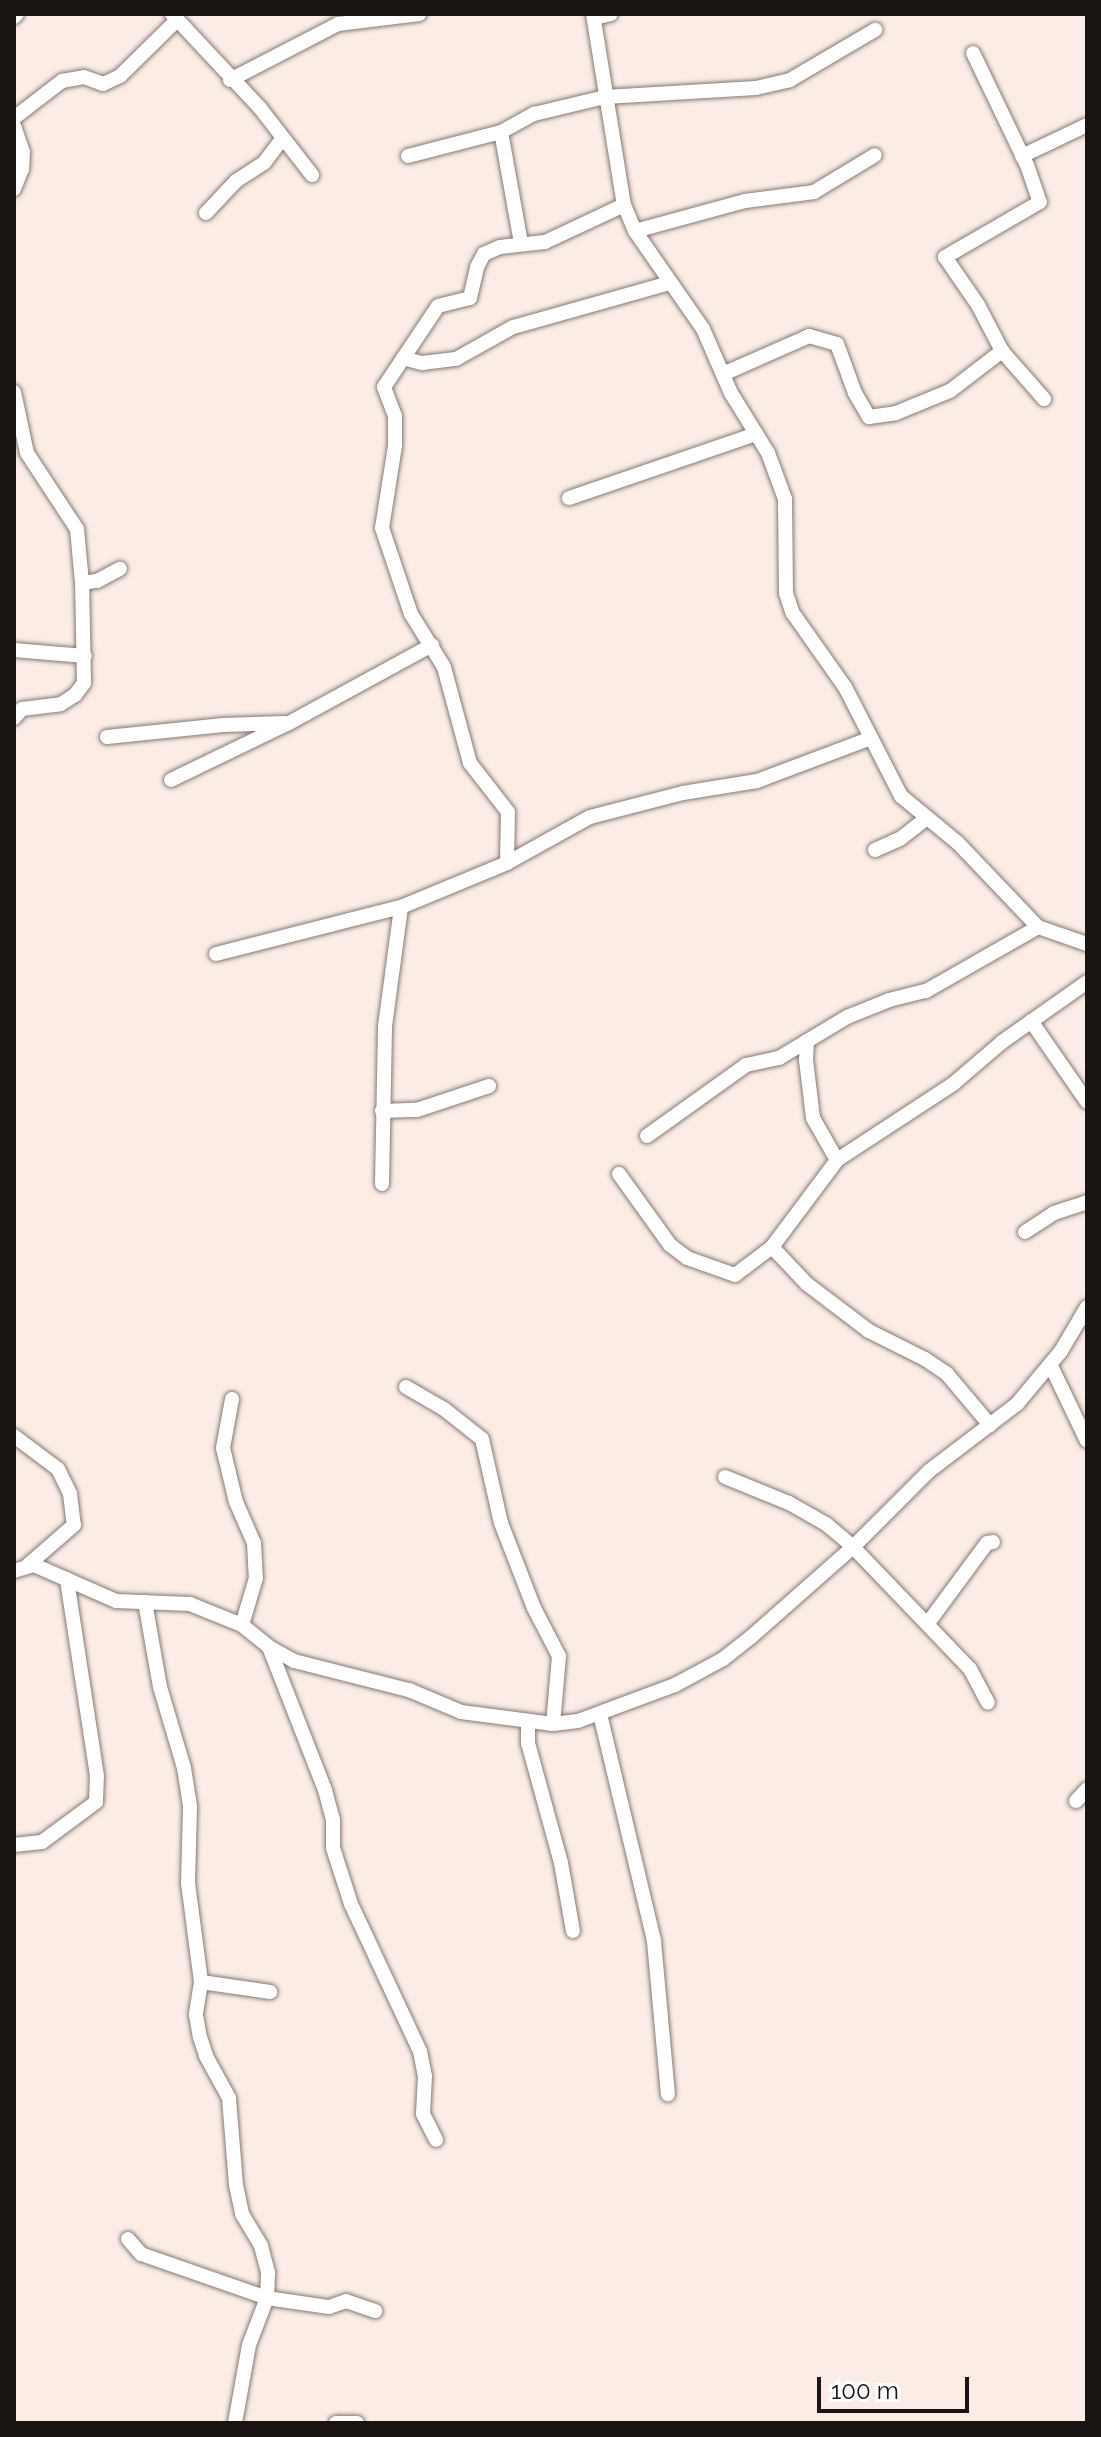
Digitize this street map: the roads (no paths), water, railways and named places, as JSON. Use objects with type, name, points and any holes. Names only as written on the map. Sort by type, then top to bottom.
[{"type":"street","points":[[230,80],[338,24],[419,14]]},
{"type":"street","points":[[611,14],[594,16],[624,205],[635,231],[703,329],[723,374],[768,453],[785,499],[787,602],[845,687],[869,739],[901,796],[958,843],[1038,927],[1087,944]]},
{"type":"street","points":[[14,118],[62,81],[84,77],[103,84],[120,76],[175,17],[312,175]]},
{"type":"street","points":[[408,156],[501,132],[534,114],[605,97],[756,88],[790,80],[875,30]]},
{"type":"street","points":[[973,53],[1022,156],[1040,202],[945,257],[978,305],[1002,351],[1044,399]]},
{"type":"street","points":[[1022,156],[1087,125]]},
{"type":"street","points":[[14,126],[23,152],[22,169],[14,189]]},
{"type":"street","points":[[501,132],[521,243]]},
{"type":"street","points":[[206,213],[236,181],[264,163],[283,138]]},
{"type":"street","points":[[635,231],[745,201],[814,192],[875,155]]},
{"type":"street","points":[[507,863],[508,812],[470,763],[444,667],[411,614],[382,528],[395,446],[395,416],[384,387],[438,306],[470,298],[477,267],[484,254],[500,247],[545,242],[624,205]]},
{"type":"street","points":[[403,358],[422,363],[456,359],[513,327],[670,283]]},
{"type":"street","points":[[723,374],[809,336],[837,344],[855,393],[869,417],[896,413],[950,391],[1002,351]]},
{"type":"street","points":[[14,392],[27,453],[77,529],[85,656],[84,683],[75,695],[61,704],[22,709],[14,718]]},
{"type":"street","points":[[569,498],[756,434]]},
{"type":"street","points":[[82,583],[97,581],[120,569]]},
{"type":"street","points":[[171,780],[289,723],[432,645]]},
{"type":"street","points":[[14,650],[85,656]]},
{"type":"street","points":[[107,737],[223,725],[289,723]]},
{"type":"street","points":[[216,954],[401,907],[507,863],[590,817],[683,793],[757,781],[869,739]]},
{"type":"street","points":[[875,850],[900,839],[927,818]]},
{"type":"street","points":[[382,1184],[385,1026],[401,907]]},
{"type":"street","points":[[647,1136],[746,1065],[779,1058],[847,1017],[889,1000],[926,991],[1038,927]]},
{"type":"street","points":[[619,1174],[656,1230],[687,1258],[735,1275],[772,1247],[837,1160],[953,1084],[1031,1021],[1087,982]]},
{"type":"street","points":[[1031,1021],[1087,1102]]},
{"type":"street","points":[[807,1041],[806,1060],[813,1118],[837,1160]]},
{"type":"street","points":[[382,1111],[417,1110],[489,1086]]},
{"type":"street","points":[[1025,1232],[1054,1213],[1087,1202]]},
{"type":"street","points":[[772,1247],[807,1284],[869,1331],[925,1359],[947,1374],[990,1425]]},
{"type":"street","points":[[21,1568],[67,1579],[116,1601],[171,1600],[190,1604],[242,1625],[269,1647],[294,1661],[409,1690],[461,1712],[553,1724],[600,1714],[645,1699],[723,1659],[853,1547],[929,1471],[1017,1404],[1050,1364],[1087,1307]]},
{"type":"street","points":[[1050,1364],[1087,1441]]},
{"type":"street","points":[[406,1387],[444,1409],[482,1439],[501,1523],[534,1608],[559,1656],[553,1724]]},
{"type":"street","points":[[232,1399],[223,1448],[236,1502],[254,1543],[256,1578],[242,1625]]},
{"type":"street","points":[[14,1436],[58,1469],[70,1494],[74,1525],[21,1568]]},
{"type":"street","points":[[725,1477],[789,1503],[826,1524],[853,1547],[970,1669],[988,1703]]},
{"type":"street","points":[[928,1623],[987,1543],[993,1542]]},
{"type":"street","points":[[14,1845],[42,1842],[96,1802],[97,1776],[67,1579]]},
{"type":"street","points":[[145,1602],[160,1687],[184,1768],[190,1807],[188,1883],[201,1982],[196,2015],[200,2037],[206,2056],[229,2098],[236,2185],[242,2214],[261,2246],[268,2273],[267,2298],[249,2345],[235,2423]]},
{"type":"street","points":[[269,1647],[325,1790],[333,1820],[333,1848],[351,1904],[360,1927],[376,1950],[390,1994],[420,2051],[425,2076],[423,2114],[436,2140]]},
{"type":"street","points":[[600,1714],[654,1941],[668,2094]]},
{"type":"street","points":[[528,1723],[528,1743],[561,1863],[573,1931]]},
{"type":"street","points":[[1076,1801],[1087,1789]]},
{"type":"street","points":[[201,1982],[270,1992]]},
{"type":"street","points":[[128,2239],[141,2254],[267,2298],[329,2307],[346,2301],[375,2311]]},
{"type":"street","points":[[336,2423],[357,2423]]}]
